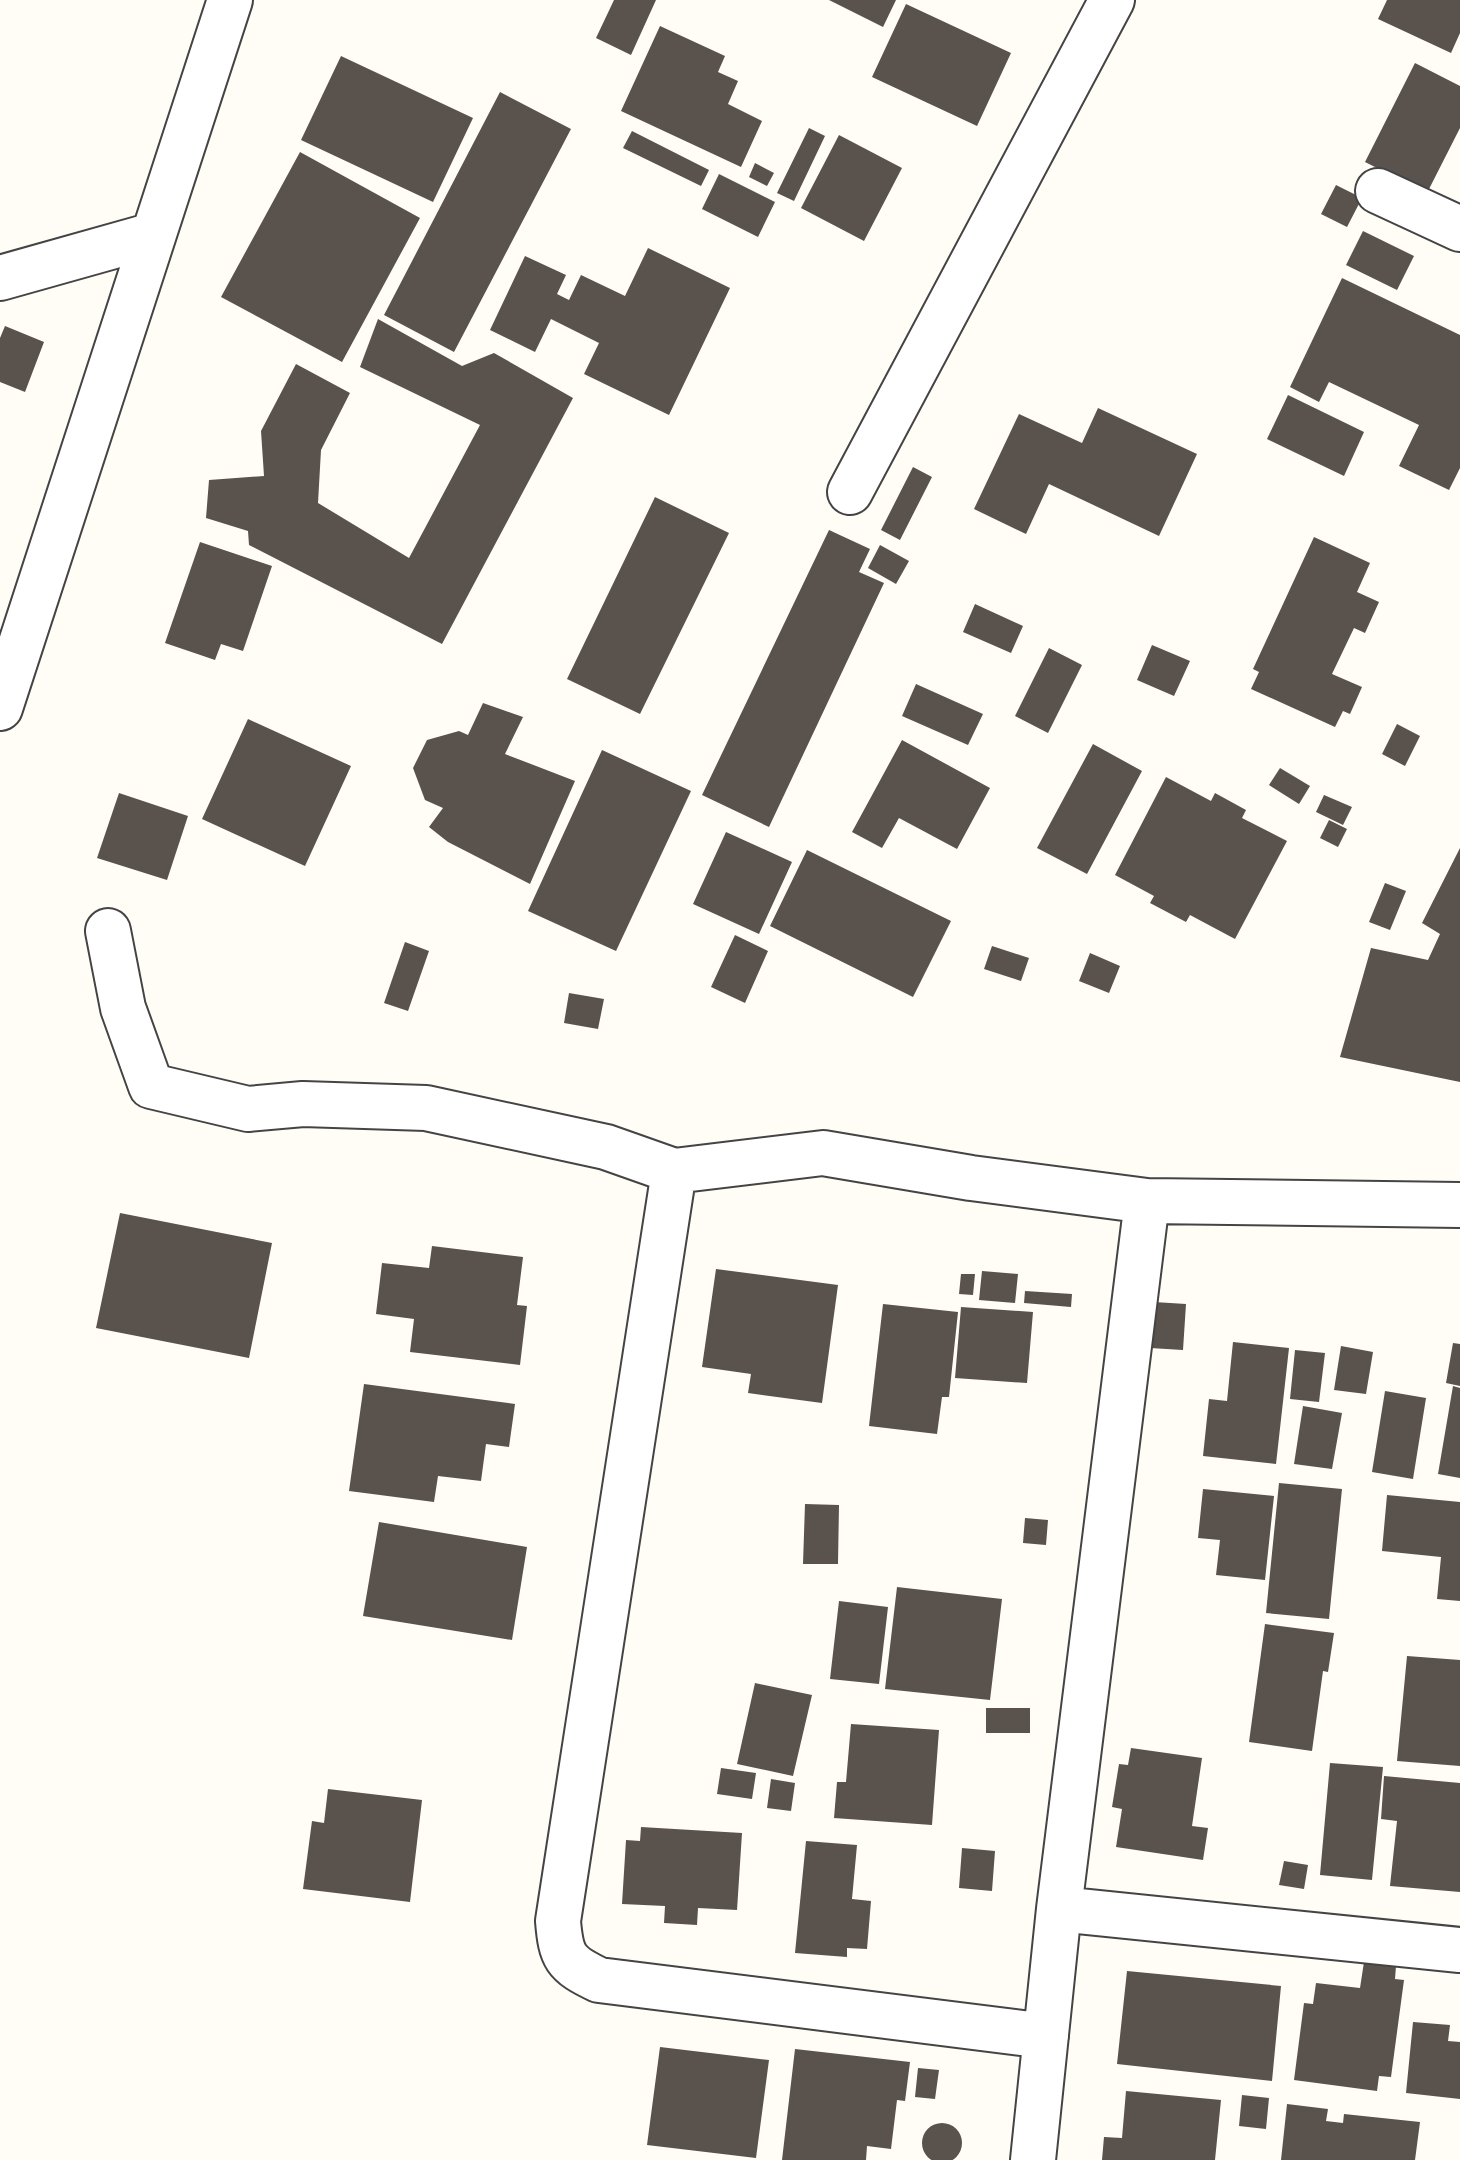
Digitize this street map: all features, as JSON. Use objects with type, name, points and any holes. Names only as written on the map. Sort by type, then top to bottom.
[{"type":"street","points":[[0,708],[230,0]]},
{"type":"street","points":[[850,492],[1112,0]]},
{"type":"street","points":[[1378,191],[1460,229]]},
{"type":"street","points":[[0,278],[153,235]]},
{"type":"street","points":[[108,931],[123,1008],[151,1086],[248,1109],[303,1104],[426,1108],[606,1147],[674,1171],[823,1153],[971,1178],[1147,1201],[1460,1205]]},
{"type":"street","points":[[674,1171],[558,1921],[561,1951],[575,1969],[599,1980],[1046,2036]]},
{"type":"street","points":[[1033,2160],[1059,1909],[1147,1201]]},
{"type":"street","points":[[1059,1909],[1460,1950]]},
{"type":"building","points":[[614,0],[656,0],[631,55],[596,38]]},
{"type":"building","points":[[829,0],[896,0],[883,27]]},
{"type":"building","points":[[1387,0],[1460,0],[1460,33],[1451,53],[1378,19]]},
{"type":"building","points":[[906,4],[1011,53],[977,126],[872,77]]},
{"type":"building","points":[[660,26],[725,56],[718,72],[738,81],[728,104],[762,121],[741,167],[621,111]]},
{"type":"building","points":[[341,56],[473,118],[433,202],[301,140]]},
{"type":"building","points":[[1415,63],[1460,86],[1460,128],[1427,193],[1365,162]]},
{"type":"building","points":[[500,92],[571,129],[454,352],[384,315]]},
{"type":"building","points":[[809,128],[825,136],[794,201],[777,193]]},
{"type":"building","points":[[632,131],[709,170],[701,186],[623,148]]},
{"type":"building","points":[[839,135],[902,168],[864,241],[801,208]]},
{"type":"building","points":[[300,152],[420,218],[342,362],[221,297]]},
{"type":"building","points":[[755,163],[774,173],[767,186],[749,177]]},
{"type":"building","points":[[719,174],[775,202],[758,237],[702,209]]},
{"type":"building","points":[[1336,185],[1362,198],[1347,227],[1321,214]]},
{"type":"building","points":[[1363,231],[1414,256],[1397,290],[1346,265]]},
{"type":"building","points":[[648,248],[730,288],[669,415],[584,374],[599,343],[551,319],[535,352],[490,330],[525,256],[566,275],[557,294],[569,300],[581,275],[625,296]]},
{"type":"building","points":[[1342,278],[1460,335],[1460,468],[1449,490],[1399,466],[1419,425],[1329,382],[1319,402],[1290,387]]},
{"type":"building","points":[[378,319],[462,366],[494,353],[573,398],[442,644],[249,545],[248,531],[206,518],[209,480],[264,476],[261,431],[296,364],[350,393],[321,450],[318,503],[409,558],[480,425],[360,367]]},
{"type":"building","points":[[5,326],[44,342],[25,392],[0,382],[0,338]]},
{"type":"building","points":[[1288,395],[1364,432],[1344,476],[1267,439]]},
{"type":"building","points":[[1098,408],[1197,454],[1159,536],[1049,484],[1026,534],[974,509],[1019,414],[1082,443]]},
{"type":"building","points":[[913,467],[932,477],[900,540],[881,530]]},
{"type":"building","points":[[655,497],[729,533],[640,714],[567,679]]},
{"type":"building","points":[[829,530],[870,549],[859,572],[884,583],[769,827],[702,795]]},
{"type":"building","points":[[1314,537],[1370,563],[1357,592],[1379,602],[1365,633],[1354,628],[1332,674],[1362,687],[1350,714],[1343,711],[1335,727],[1251,689],[1259,672],[1253,669]]},
{"type":"building","points":[[200,542],[272,566],[243,651],[221,644],[215,660],[165,643]]},
{"type":"building","points":[[880,545],[909,561],[896,584],[868,568]]},
{"type":"building","points":[[975,604],[1023,626],[1011,653],[963,632]]},
{"type":"building","points":[[1152,645],[1190,661],[1174,696],[1137,680]]},
{"type":"building","points":[[1049,648],[1082,665],[1048,733],[1015,716]]},
{"type":"building","points":[[916,684],[983,714],[968,745],[902,716]]},
{"type":"building","points":[[483,703],[523,717],[505,754],[575,781],[530,884],[448,842],[429,827],[443,808],[425,800],[413,768],[427,740],[459,731],[468,735]]},
{"type":"building","points":[[248,719],[351,766],[305,866],[202,819]]},
{"type":"building","points":[[1397,724],[1420,736],[1405,766],[1382,754]]},
{"type":"building","points":[[902,740],[990,788],[957,849],[899,818],[882,848],[852,832]]},
{"type":"building","points":[[1093,744],[1142,771],[1087,874],[1037,848]]},
{"type":"building","points":[[602,750],[691,791],[616,951],[528,911]]},
{"type":"building","points":[[1280,768],[1310,786],[1299,804],[1269,785]]},
{"type":"building","points":[[1166,777],[1211,801],[1215,793],[1246,810],[1242,818],[1287,841],[1235,939],[1190,915],[1186,922],[1150,903],[1154,896],[1115,875]]},
{"type":"building","points":[[119,793],[188,816],[167,880],[97,858]]},
{"type":"building","points":[[1324,795],[1352,807],[1343,825],[1316,812]]},
{"type":"building","points":[[1329,820],[1347,829],[1338,847],[1320,838]]},
{"type":"building","points":[[726,832],[792,862],[759,934],[693,904]]},
{"type":"building","points":[[1460,848],[1460,1082],[1340,1057],[1371,948],[1428,960],[1440,934],[1422,923]]},
{"type":"building","points":[[807,850],[951,921],[913,997],[770,926]]},
{"type":"building","points":[[1385,883],[1406,891],[1390,930],[1369,922]]},
{"type":"building","points":[[735,935],[768,951],[745,1003],[711,987]]},
{"type":"building","points":[[405,942],[429,951],[408,1011],[384,1003]]},
{"type":"building","points":[[992,946],[1029,958],[1021,981],[984,969]]},
{"type":"building","points":[[1090,953],[1120,966],[1109,993],[1079,981]]},
{"type":"building","points":[[569,993],[604,999],[598,1029],[564,1023]]},
{"type":"building","points":[[120,1213],[272,1243],[249,1358],[96,1328]]},
{"type":"building","points":[[432,1246],[523,1257],[517,1305],[527,1306],[520,1365],[410,1352],[414,1319],[376,1314],[382,1263],[429,1268]]},
{"type":"building","points":[[716,1269],[838,1285],[822,1403],[748,1393],[751,1374],[702,1367]]},
{"type":"building","points":[[982,1271],[1018,1274],[1015,1303],[979,1300]]},
{"type":"building","points":[[961,1274],[975,1274],[973,1295],[959,1294]]},
{"type":"building","points":[[1025,1291],[1072,1294],[1071,1307],[1024,1303]]},
{"type":"building","points":[[1154,1302],[1186,1304],[1183,1350],[1150,1348]]},
{"type":"building","points":[[883,1304],[958,1312],[949,1397],[942,1397],[937,1434],[869,1426]]},
{"type":"building","points":[[961,1307],[1033,1312],[1027,1383],[955,1378]]},
{"type":"building","points":[[1233,1342],[1289,1348],[1276,1464],[1203,1456],[1209,1399],[1227,1401]]},
{"type":"building","points":[[1453,1343],[1460,1344],[1460,1386],[1446,1383]]},
{"type":"building","points":[[1341,1346],[1373,1352],[1366,1394],[1334,1390]]},
{"type":"building","points":[[1295,1350],[1325,1353],[1319,1402],[1290,1399]]},
{"type":"building","points":[[364,1384],[515,1404],[509,1447],[486,1444],[481,1481],[438,1476],[434,1502],[349,1491]]},
{"type":"building","points":[[1453,1386],[1460,1388],[1460,1478],[1438,1474]]},
{"type":"building","points":[[1385,1391],[1426,1398],[1413,1479],[1372,1472]]},
{"type":"building","points":[[1303,1406],[1342,1413],[1332,1469],[1294,1464]]},
{"type":"building","points":[[1279,1483],[1342,1489],[1329,1619],[1266,1613]]},
{"type":"building","points":[[1203,1489],[1274,1496],[1265,1580],[1216,1575],[1220,1540],[1198,1538]]},
{"type":"building","points":[[1387,1495],[1460,1502],[1460,1601],[1437,1599],[1441,1557],[1382,1551]]},
{"type":"building","points":[[805,1504],[839,1505],[838,1564],[803,1564]]},
{"type":"building","points":[[1025,1518],[1048,1520],[1046,1545],[1023,1543]]},
{"type":"building","points":[[379,1522],[527,1547],[512,1640],[363,1616]]},
{"type":"building","points":[[897,1587],[1002,1599],[990,1700],[885,1689]]},
{"type":"building","points":[[839,1601],[888,1607],[879,1684],[830,1679]]},
{"type":"building","points":[[1265,1624],[1334,1633],[1328,1672],[1323,1671],[1312,1751],[1249,1742]]},
{"type":"building","points":[[1407,1656],[1460,1660],[1460,1766],[1397,1761]]},
{"type":"building","points":[[755,1683],[812,1695],[793,1776],[737,1764]]},
{"type":"building","points":[[986,1708],[1030,1708],[1030,1733],[986,1733]]},
{"type":"building","points":[[851,1724],[939,1730],[932,1825],[834,1818],[837,1782],[846,1782]]},
{"type":"building","points":[[1131,1748],[1202,1758],[1192,1826],[1208,1828],[1203,1860],[1116,1847],[1122,1809],[1112,1807],[1119,1764],[1128,1765]]},
{"type":"building","points":[[1330,1763],[1383,1767],[1372,1880],[1320,1875]]},
{"type":"building","points":[[721,1768],[756,1773],[752,1799],[717,1794]]},
{"type":"building","points":[[1384,1776],[1460,1783],[1460,1892],[1390,1886],[1397,1821],[1381,1819]]},
{"type":"building","points":[[771,1779],[795,1783],[791,1811],[767,1808]]},
{"type":"building","points":[[328,1789],[422,1800],[410,1902],[303,1889],[312,1821],[324,1823]]},
{"type":"building","points":[[641,1827],[742,1833],[737,1910],[698,1908],[697,1925],[664,1923],[665,1906],[622,1904],[626,1840],[640,1841]]},
{"type":"building","points":[[806,1841],[857,1845],[852,1899],[871,1901],[867,1949],[847,1948],[847,1957],[795,1953]]},
{"type":"building","points":[[962,1848],[995,1851],[992,1891],[959,1888]]},
{"type":"building","points":[[1284,1861],[1308,1865],[1304,1889],[1279,1885]]},
{"type":"building","points":[[1364,1962],[1396,1966],[1395,1979],[1404,1980],[1391,2077],[1379,2076],[1377,2091],[1294,2080],[1304,2003],[1313,2004],[1316,1983],[1360,1988]]},
{"type":"building","points":[[1127,1971],[1281,1986],[1272,2081],[1117,2064]]},
{"type":"building","points":[[1413,2022],[1450,2025],[1448,2041],[1460,2042],[1460,2099],[1406,2093]]},
{"type":"building","points":[[660,2047],[769,2060],[756,2158],[647,2145]]},
{"type":"building","points":[[795,2049],[910,2062],[905,2101],[897,2100],[891,2149],[867,2146],[866,2160],[782,2160]]},
{"type":"building","points":[[918,2068],[939,2070],[935,2099],[915,2097]]},
{"type":"building","points":[[1126,2091],[1221,2100],[1215,2160],[1102,2160],[1104,2137],[1122,2138]]},
{"type":"building","points":[[1242,2095],[1269,2098],[1266,2129],[1239,2126]]},
{"type":"building","points":[[1287,2104],[1328,2109],[1326,2121],[1343,2123],[1344,2114],[1420,2122],[1415,2160],[1281,2160]]},
{"type":"building","points":[[942,2123],[956,2129],[962,2143],[956,2157],[942,2163],[928,2157],[922,2143],[928,2129]]}]
